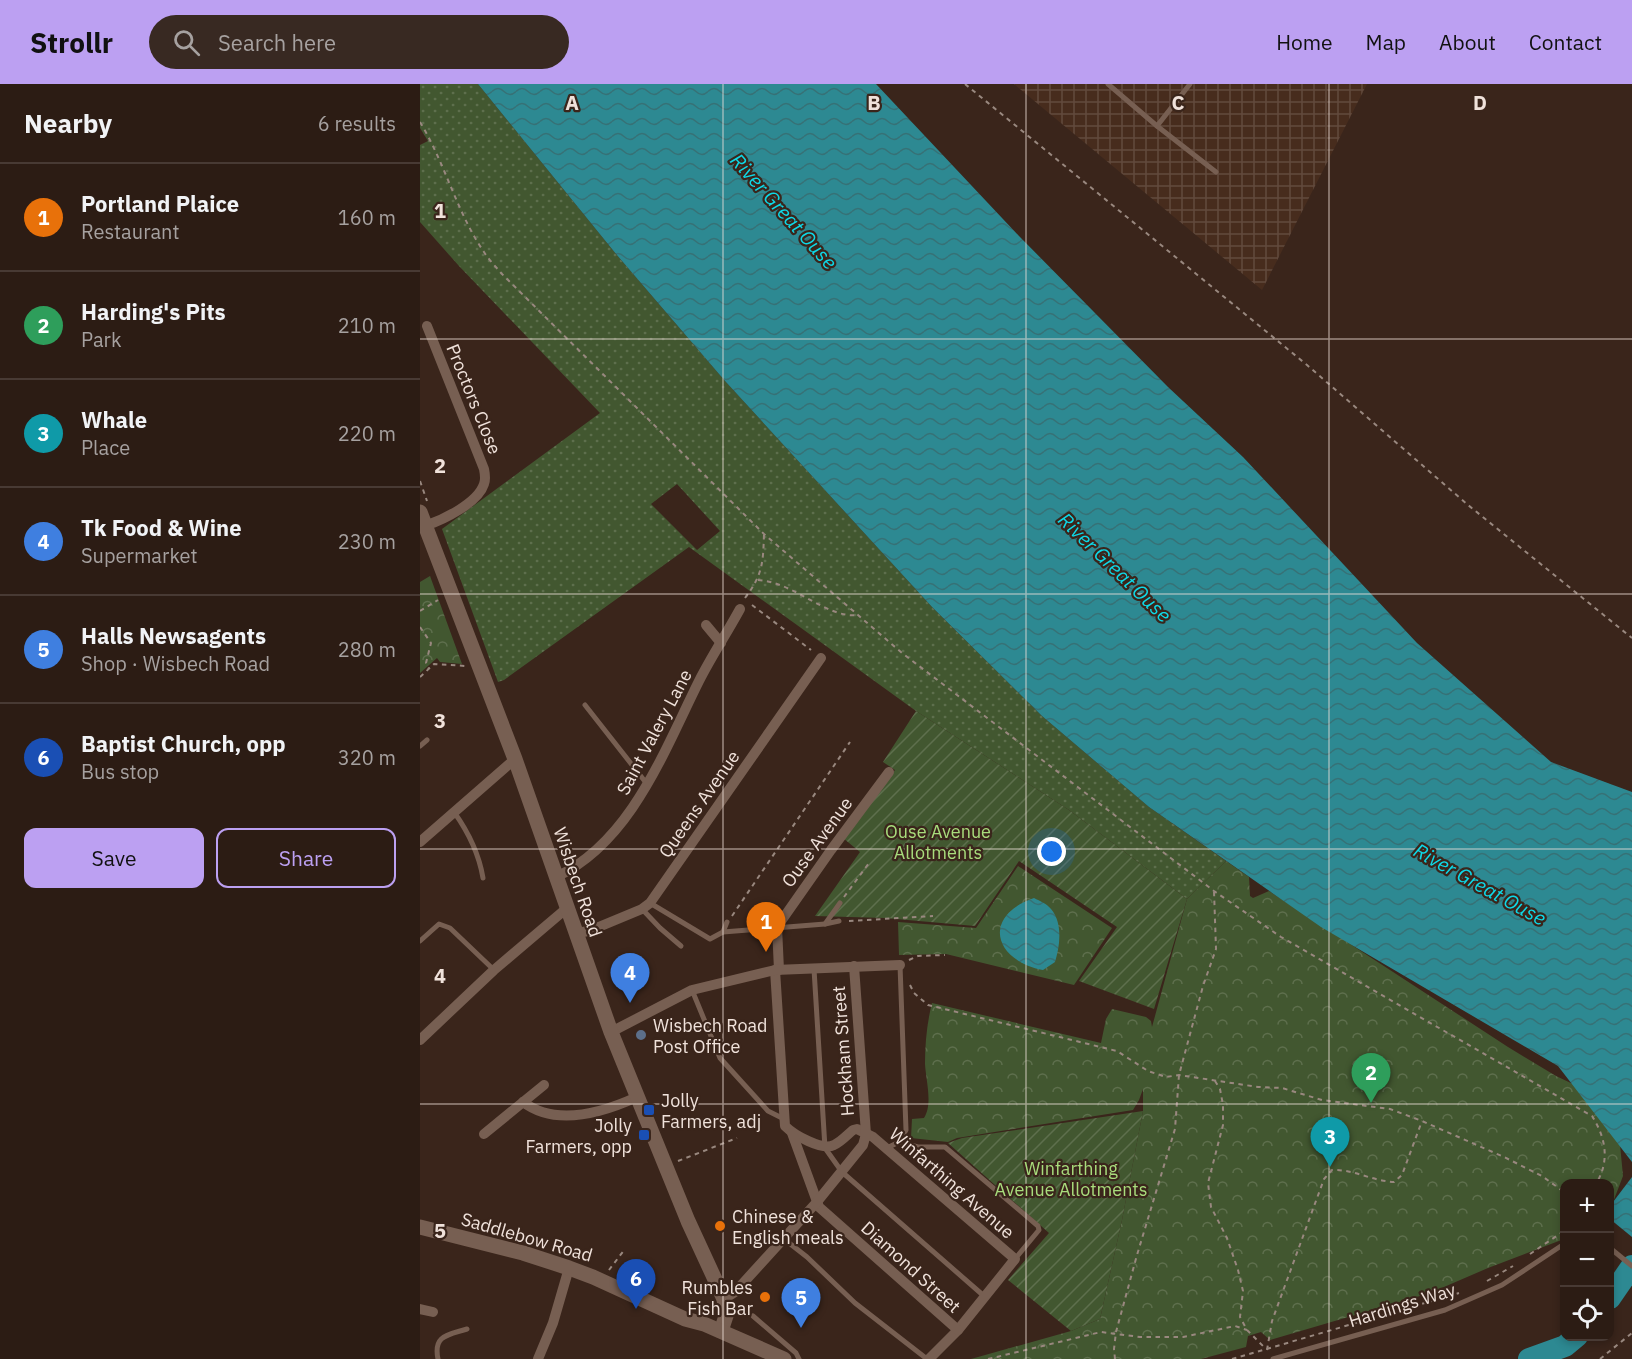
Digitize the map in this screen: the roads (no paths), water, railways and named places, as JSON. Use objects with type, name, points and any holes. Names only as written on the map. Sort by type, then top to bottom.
[{"type":"street","name":"Proctors Close","points":[[425,516],[447,518],[480,493],[485,479],[484,469],[427,326]]},
{"type":"street","name":"Wisbech Road","points":[[425,516],[515,759],[611,1032],[688,1221],[724,1299],[726,1316],[721,1331]]},
{"type":"street","name":"Saint Valery Lane","points":[[556,877],[586,860],[632,810],[648,785],[701,677],[742,604]]},
{"type":"street","points":[[706,625],[721,643]]},
{"type":"street","name":"Queens Avenue","points":[[646,906],[821,658]]},
{"type":"street","points":[[420,842],[515,759]]},
{"type":"street","name":"Ouse Avenue","points":[[777,927],[889,771]]},
{"type":"street","points":[[576,933],[589,931],[646,906]]},
{"type":"street","points":[[420,1040],[494,970],[567,908]]},
{"type":"street","points":[[724,1299],[735,1292],[843,1172],[863,1145],[866,1134],[857,1129],[853,1130],[834,1145],[825,1148],[792,1133],[785,1126],[777,927]]},
{"type":"street","points":[[611,1032],[692,990],[777,970],[900,965]]},
{"type":"street","name":"Hockham Street","points":[[854,966],[866,1134]]},
{"type":"street","points":[[484,1134],[544,1085]]},
{"type":"street","points":[[523,1102],[532,1109],[561,1117],[572,1117],[624,1103],[637,1097]]},
{"type":"street","points":[[792,1133],[816,1203]]},
{"type":"street","name":"Winfarthing Avenue","points":[[866,1134],[873,1137],[1015,1259]]},
{"type":"street","name":"Diamond Street","points":[[816,1203],[958,1330]]},
{"type":"street","name":"Saddlebow Road","points":[[420,1227],[523,1253],[569,1268],[685,1319],[721,1331]]},
{"type":"street","points":[[928,1359],[958,1330],[1015,1259]]},
{"type":"street","points":[[538,1359],[553,1323],[569,1268]]},
{"type":"street","points":[[420,1309],[433,1312]]},
{"type":"street","points":[[721,1331],[741,1342],[784,1359]]},
{"type":"lane","points":[[1108,84],[1216,172]]},
{"type":"lane","points":[[1157,126],[1190,84]]},
{"type":"lane","points":[[585,705],[648,785]]},
{"type":"lane","points":[[420,746],[427,740]]},
{"type":"lane","points":[[454,812],[467,830],[480,861],[483,878]]},
{"type":"lane","points":[[825,924],[840,903]]},
{"type":"lane","points":[[646,906],[710,939],[723,932],[839,921]]},
{"type":"lane","points":[[646,906],[660,928],[681,946]]},
{"type":"lane","points":[[723,932],[727,922]]},
{"type":"lane","points":[[420,941],[439,924],[450,928],[494,970]]},
{"type":"lane","points":[[885,1149],[898,1142],[906,1130],[900,965]]},
{"type":"lane","points":[[814,969],[825,1148],[843,1172],[984,1296]]},
{"type":"lane","points":[[692,990],[720,1058],[768,1111],[784,1119]]},
{"type":"lane","points":[[898,1142],[918,1147],[945,1146],[1038,1226],[1039,1230],[1015,1259]]},
{"type":"lane","points":[[784,1239],[807,1257],[855,1303],[928,1359]]},
{"type":"lane","name":"Hardings Way","points":[[1273,1359],[1444,1310],[1502,1285],[1560,1247]]},
{"type":"lane","points":[[1614,1251],[1632,1266]]},
{"type":"lane","points":[[753,1316],[796,1353],[799,1359]]},
{"type":"lane","points":[[438,1359],[436,1349],[439,1341],[445,1336],[466,1329]]},
{"type":"water","name":"River Great Ouse","points":[[478,84],[876,84],[1019,236],[1168,387],[1243,457],[1417,643],[1551,762],[1632,792],[1632,1162],[1558,1066],[1321,927],[1149,807],[1042,716],[932,607],[725,381],[616,254]]},
{"type":"water","points":[[1034,898],[1051,909],[1059,928],[1055,962],[1043,970],[1026,965],[1013,957],[1004,948],[1000,937],[1001,926],[1006,915],[1017,906]]},
{"type":"water","points":[[1632,1177],[1632,1237],[1614,1222],[1614,1201]]},
{"type":"waterway","points":[[1614,1292],[1632,1266]]},
{"type":"waterway","points":[[1529,1359],[1565,1346],[1571,1341]]},
{"type":"place","name":"Portland Plaice","points":[[766,952]]},
{"type":"place","name":"Tk Food & Wine","points":[[630,1003]]},
{"type":"place","name":"Wisbech Road Post Office","points":[[641,1035]]},
{"type":"place","name":"Harding's Pits","points":[[1371,1103]]},
{"type":"place","name":"Jolly Farmers, adj","points":[[649,1110]]},
{"type":"place","name":"Jolly Farmers, opp","points":[[644,1135]]},
{"type":"place","name":"Whale","points":[[1330,1167]]},
{"type":"place","name":"Chinese & English meals","points":[[720,1226]]},
{"type":"place","name":"Rumbles Fish Bar","points":[[765,1297]]},
{"type":"place","name":"Baptist Church, opp","points":[[636,1309]]},
{"type":"place","name":"Halls Newsagents","points":[[801,1328]]},
{"type":"park label","name":"Ouse Avenue Allotments","points":[[938,841]]},
{"type":"park label","name":"Winfarthing Avenue Allotments","points":[[1071,1178]]}]
